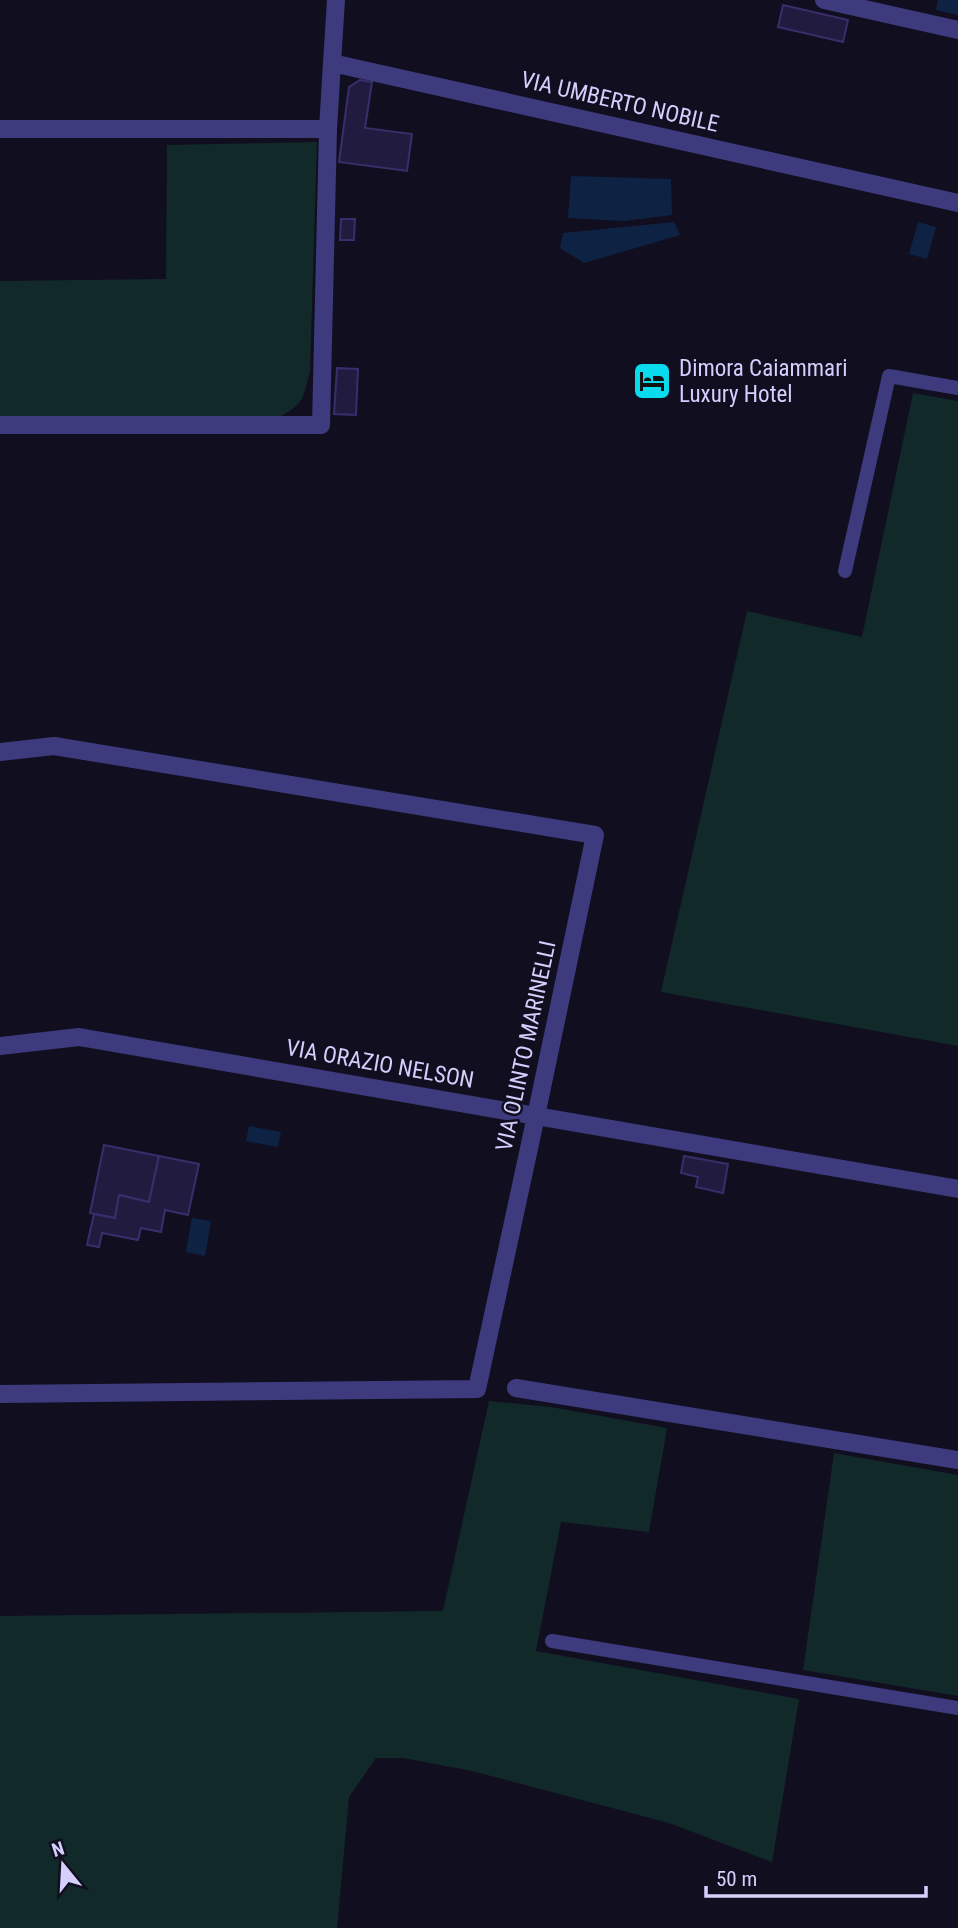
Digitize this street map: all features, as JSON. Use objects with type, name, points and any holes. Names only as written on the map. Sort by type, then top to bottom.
[{"type":"street","points":[[0,425],[321,425],[328,129],[336,0]]},
{"type":"street","points":[[824,0],[958,30]]},
{"type":"street","name":"VIA UMBERTO NOBILE","points":[[331,62],[958,203]]},
{"type":"street","points":[[0,129],[328,129]]},
{"type":"street","name":"VIA OLINTO MARINELLI","points":[[0,752],[54,746],[594,835],[477,1389],[0,1394]]},
{"type":"street","name":"VIA ORAZIO NELSON","points":[[0,1046],[79,1037],[958,1189]]},
{"type":"street","points":[[516,1388],[958,1460]]},
{"type":"lane","points":[[845,571],[889,376],[958,388]]},
{"type":"lane","points":[[552,1641],[958,1708]]},
{"type":"green space","points":[[317,142],[310,372],[304,394],[298,404],[279,417],[0,416],[0,281],[166,279],[167,145]]},
{"type":"green space","points":[[913,393],[958,401],[958,1046],[661,992],[747,611],[862,637]]},
{"type":"green space","points":[[489,1401],[551,1407],[667,1428],[649,1532],[561,1522],[536,1651],[799,1699],[772,1862],[669,1823],[472,1771],[403,1758],[376,1758],[349,1797],[337,1928],[0,1928],[0,1616],[443,1611]]},
{"type":"green space","points":[[834,1453],[958,1475],[958,1696],[803,1670]]},
{"type":"water","points":[[938,0],[958,0],[958,15],[936,10]]},
{"type":"water","points":[[571,176],[671,179],[672,215],[624,221],[568,218]]},
{"type":"water","points":[[674,222],[680,235],[584,263],[560,248],[563,233]]},
{"type":"water","points":[[918,222],[936,227],[927,259],[909,254]]},
{"type":"water","points":[[249,1126],[281,1132],[278,1147],[246,1141]]},
{"type":"water","points":[[192,1218],[211,1221],[205,1256],[186,1252]]},
{"type":"building","points":[[783,5],[848,20],[843,42],[778,27]]},
{"type":"building","points":[[360,80],[372,82],[365,128],[412,134],[407,171],[339,162],[349,87]]},
{"type":"building","points":[[341,219],[355,219],[354,240],[340,240]]},
{"type":"building","points":[[337,368],[358,369],[356,415],[334,414]]},
{"type":"building","points":[[104,1145],[159,1156],[149,1202],[119,1195],[115,1218],[90,1213]]},
{"type":"building","points":[[159,1156],[199,1164],[188,1215],[165,1210],[161,1232],[141,1228],[138,1240],[102,1233],[99,1247],[87,1245],[94,1214],[115,1218],[119,1195],[149,1202]]},
{"type":"building","points":[[684,1156],[728,1164],[723,1193],[696,1187],[698,1177],[681,1173]]},
{"type":"place","name":"Dimora Caiammari Luxury Hotel","points":[[652,381]]}]
